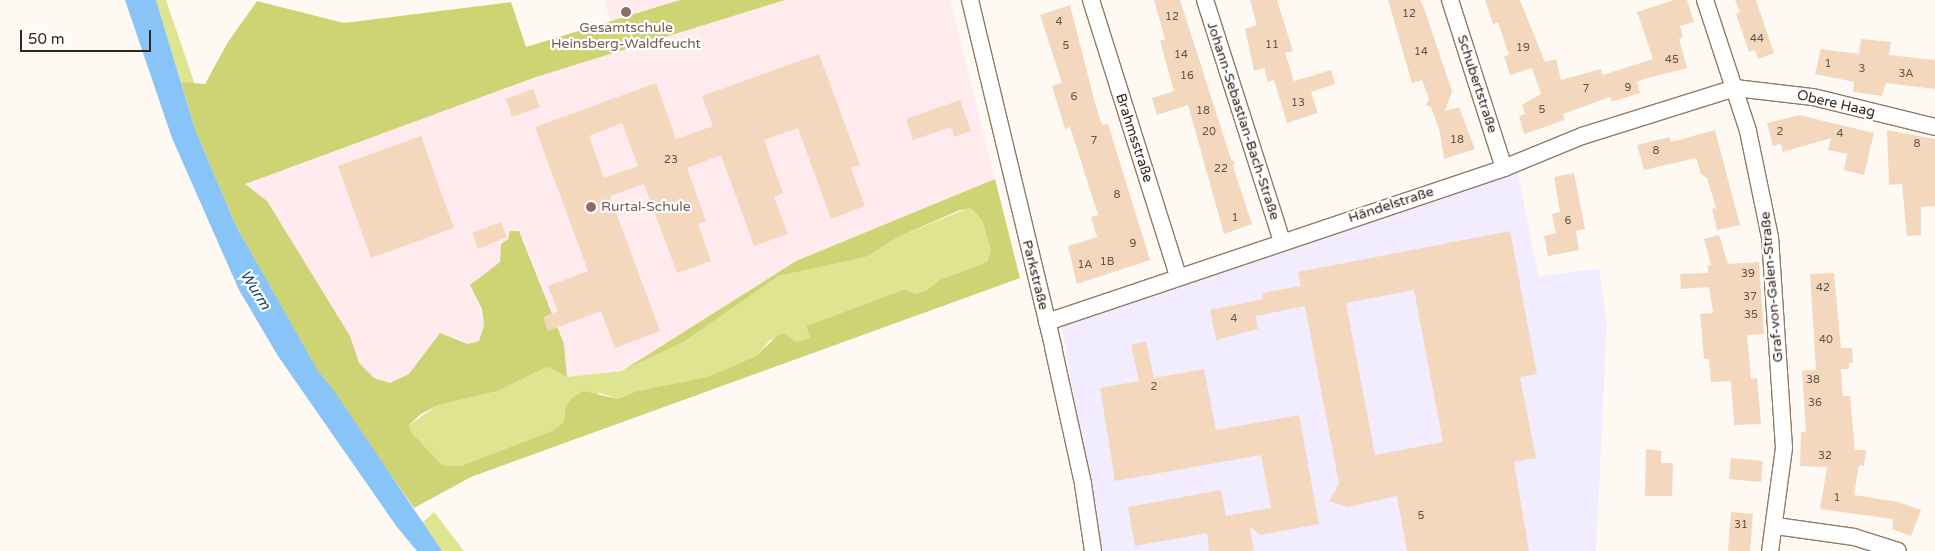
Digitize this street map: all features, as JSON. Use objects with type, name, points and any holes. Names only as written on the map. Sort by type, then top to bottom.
[{"type":"street","name":"Parkstraße","points":[[970,0],[1047,322],[1083,484],[1093,551]]},
{"type":"street","name":"Brahmsstraße","points":[[1091,0],[1178,276]]},
{"type":"street","name":"Johann-Sebastian-Bach-Straße","points":[[1205,0],[1282,241]]},
{"type":"street","name":"Schubertstraße","points":[[1450,0],[1504,168]]},
{"type":"street","name":"Graf-von-Galen-Straße","points":[[1705,0],[1735,88],[1758,170],[1770,236],[1784,448],[1776,526],[1770,551]]},
{"type":"street","name":"Händelstraße","points":[[1047,322],[1178,276],[1504,168],[1582,136],[1735,88]]},
{"type":"street","name":"Obere Haag","points":[[1735,88],[1813,97],[1935,127]]},
{"type":"street","points":[[1776,526],[1854,537],[1898,551]]},
{"type":"shaded area","name":"Gesamtschule Heinsberg-Waldfeucht","points":[[604,0],[680,0],[611,23]]},
{"type":"shaded area","name":"Rurtal-Schule","points":[[785,0],[950,0],[995,179],[796,261],[622,371],[567,377],[564,344],[523,239],[508,239],[501,245],[500,262],[482,275],[476,293],[484,326],[479,341],[468,344],[456,337],[436,336],[428,353],[409,374],[390,383],[373,407],[245,184],[536,77]]},
{"type":"shaded area","points":[[1517,169],[1538,276],[1599,269],[1607,322],[1596,551],[1101,551],[1062,327]]},
{"type":"green space","points":[[156,0],[166,0],[195,85],[181,82]]},
{"type":"green space","points":[[680,0],[785,0],[536,77],[245,184],[267,201],[350,336],[359,363],[374,378],[390,383],[409,374],[440,333],[468,344],[479,341],[484,326],[482,309],[470,285],[500,262],[501,244],[508,239],[510,231],[519,231],[564,344],[567,377],[547,367],[498,391],[438,405],[421,414],[409,425],[412,433],[442,465],[461,466],[554,430],[564,422],[565,408],[571,399],[583,391],[618,399],[637,391],[707,377],[756,356],[778,335],[785,334],[796,342],[810,338],[806,326],[905,289],[915,294],[927,290],[939,280],[987,262],[991,251],[982,220],[971,208],[960,210],[898,237],[866,257],[779,276],[682,343],[622,371],[796,261],[995,179],[1020,278],[471,477],[414,508],[318,372],[235,224],[195,129],[181,82],[205,84],[228,42],[257,1],[344,23],[511,2],[526,47]]},
{"type":"green space","points":[[971,207],[982,220],[991,251],[987,262],[939,280],[927,290],[915,294],[905,289],[806,326],[810,338],[796,342],[785,334],[770,340],[756,356],[707,377],[637,391],[618,399],[600,393],[565,408],[564,422],[554,430],[461,466],[442,465],[412,433],[409,425],[438,405],[498,391],[547,367],[567,377],[622,371],[682,343],[779,276],[866,257],[898,237]]},
{"type":"green space","points":[[434,512],[464,551],[442,551],[422,523]]},
{"type":"water","name":"Wurm","points":[[125,0],[156,0],[195,129],[235,224],[318,371],[335,392],[442,551],[417,551],[397,527],[278,356],[239,290],[172,138]]},
{"type":"building","points":[[1154,0],[1180,0],[1231,159],[1235,162],[1233,166],[1252,224],[1224,234],[1188,105],[1157,115],[1152,98],[1174,91],[1160,41],[1165,39]]},
{"type":"building","points":[[1250,0],[1277,0],[1293,51],[1285,53],[1294,81],[1331,70],[1335,84],[1311,92],[1318,113],[1287,123],[1274,80],[1268,82],[1264,68],[1254,71],[1245,29],[1257,25]]},
{"type":"building","points":[[1388,0],[1420,0],[1452,91],[1445,111],[1459,107],[1475,149],[1444,159],[1440,132],[1431,107],[1426,105],[1429,99],[1422,80],[1412,83]]},
{"type":"building","points":[[1485,0],[1520,0],[1545,62],[1556,59],[1561,80],[1601,69],[1603,75],[1653,59],[1637,12],[1674,0],[1687,0],[1694,22],[1680,26],[1683,37],[1679,39],[1687,68],[1644,79],[1637,82],[1640,93],[1612,102],[1610,97],[1563,114],[1565,120],[1524,134],[1519,116],[1525,114],[1522,105],[1541,94],[1532,68],[1510,75],[1504,56],[1509,55],[1498,22],[1493,24]]},
{"type":"building","points":[[1735,0],[1756,0],[1774,53],[1758,59],[1755,50],[1749,52],[1736,14],[1740,12]]},
{"type":"building","points":[[1070,5],[1095,103],[1102,125],[1108,124],[1150,260],[1077,284],[1068,246],[1097,237],[1091,217],[1098,215],[1070,127],[1065,129],[1052,86],[1062,83],[1040,15]]},
{"type":"building","points":[[1861,39],[1891,42],[1889,55],[1935,60],[1935,89],[1886,83],[1882,96],[1853,92],[1854,82],[1815,74],[1821,49],[1859,54]]},
{"type":"building","points":[[819,54],[860,165],[851,168],[865,206],[831,219],[798,128],[764,140],[783,193],[774,197],[788,234],[754,246],[721,155],[687,168],[706,221],[698,224],[711,261],[677,273],[644,184],[610,196],[660,331],[615,348],[601,311],[548,331],[543,317],[558,311],[548,286],[588,271],[535,127],[656,83],[676,139],[713,126],[702,96]],"holes":[[[622,123],[638,166],[604,178],[589,136]]]},
{"type":"building","points":[[533,89],[540,107],[512,117],[506,99]]},
{"type":"building","points":[[960,100],[971,131],[954,137],[951,127],[913,140],[906,119]]},
{"type":"building","points":[[1799,115],[1874,133],[1864,175],[1844,170],[1847,154],[1828,150],[1831,138],[1783,152],[1781,144],[1773,146],[1767,123]]},
{"type":"building","points":[[1715,130],[1740,225],[1717,230],[1712,209],[1716,208],[1707,178],[1701,174],[1696,158],[1644,170],[1637,145],[1670,137],[1671,142]]},
{"type":"building","points":[[1887,130],[1935,139],[1935,206],[1921,207],[1921,235],[1907,236],[1902,184],[1889,185]]},
{"type":"building","points":[[421,136],[454,228],[371,258],[338,166]]},
{"type":"building","points":[[1574,173],[1585,229],[1576,231],[1579,250],[1548,256],[1544,236],[1556,233],[1552,214],[1560,212],[1554,177]]},
{"type":"building","points":[[501,222],[507,237],[478,249],[472,233]]},
{"type":"building","points":[[1510,231],[1537,374],[1520,377],[1536,458],[1514,462],[1529,551],[1407,551],[1397,496],[1348,507],[1329,501],[1339,484],[1305,306],[1256,316],[1258,329],[1216,340],[1210,310],[1263,299],[1262,293],[1301,286],[1298,272]],"holes":[[[1414,290],[1443,442],[1375,455],[1346,303]]]},
{"type":"building","points":[[1719,235],[1728,264],[1759,262],[1764,334],[1747,335],[1751,379],[1757,378],[1761,424],[1734,425],[1731,381],[1711,382],[1709,359],[1704,359],[1700,314],[1713,313],[1709,287],[1681,289],[1680,274],[1708,273],[1708,265],[1711,265],[1704,239]]},
{"type":"building","points":[[1834,273],[1841,348],[1852,348],[1853,363],[1849,363],[1849,369],[1841,369],[1843,396],[1850,396],[1855,450],[1866,450],[1864,466],[1859,465],[1854,495],[1898,502],[1921,510],[1911,536],[1892,529],[1893,519],[1820,509],[1827,467],[1800,466],[1801,432],[1806,432],[1802,371],[1816,370],[1810,274]]},
{"type":"building","points":[[1146,341],[1154,378],[1204,369],[1216,430],[1299,415],[1319,524],[1260,535],[1250,526],[1254,551],[1209,551],[1207,533],[1135,546],[1128,507],[1221,490],[1226,516],[1271,508],[1261,455],[1115,481],[1100,388],[1139,381],[1131,345]]},
{"type":"building","points":[[1646,449],[1661,451],[1661,463],[1673,463],[1672,496],[1645,496]]},
{"type":"building","points":[[1731,458],[1763,461],[1761,482],[1729,479]]},
{"type":"building","points":[[1731,512],[1753,514],[1750,551],[1728,551]]},
{"type":"place","name":"Gesamtschule Heinsberg-Waldfeucht","points":[[626,12]]},
{"type":"place","name":"Rurtal-Schule","points":[[591,207]]}]
